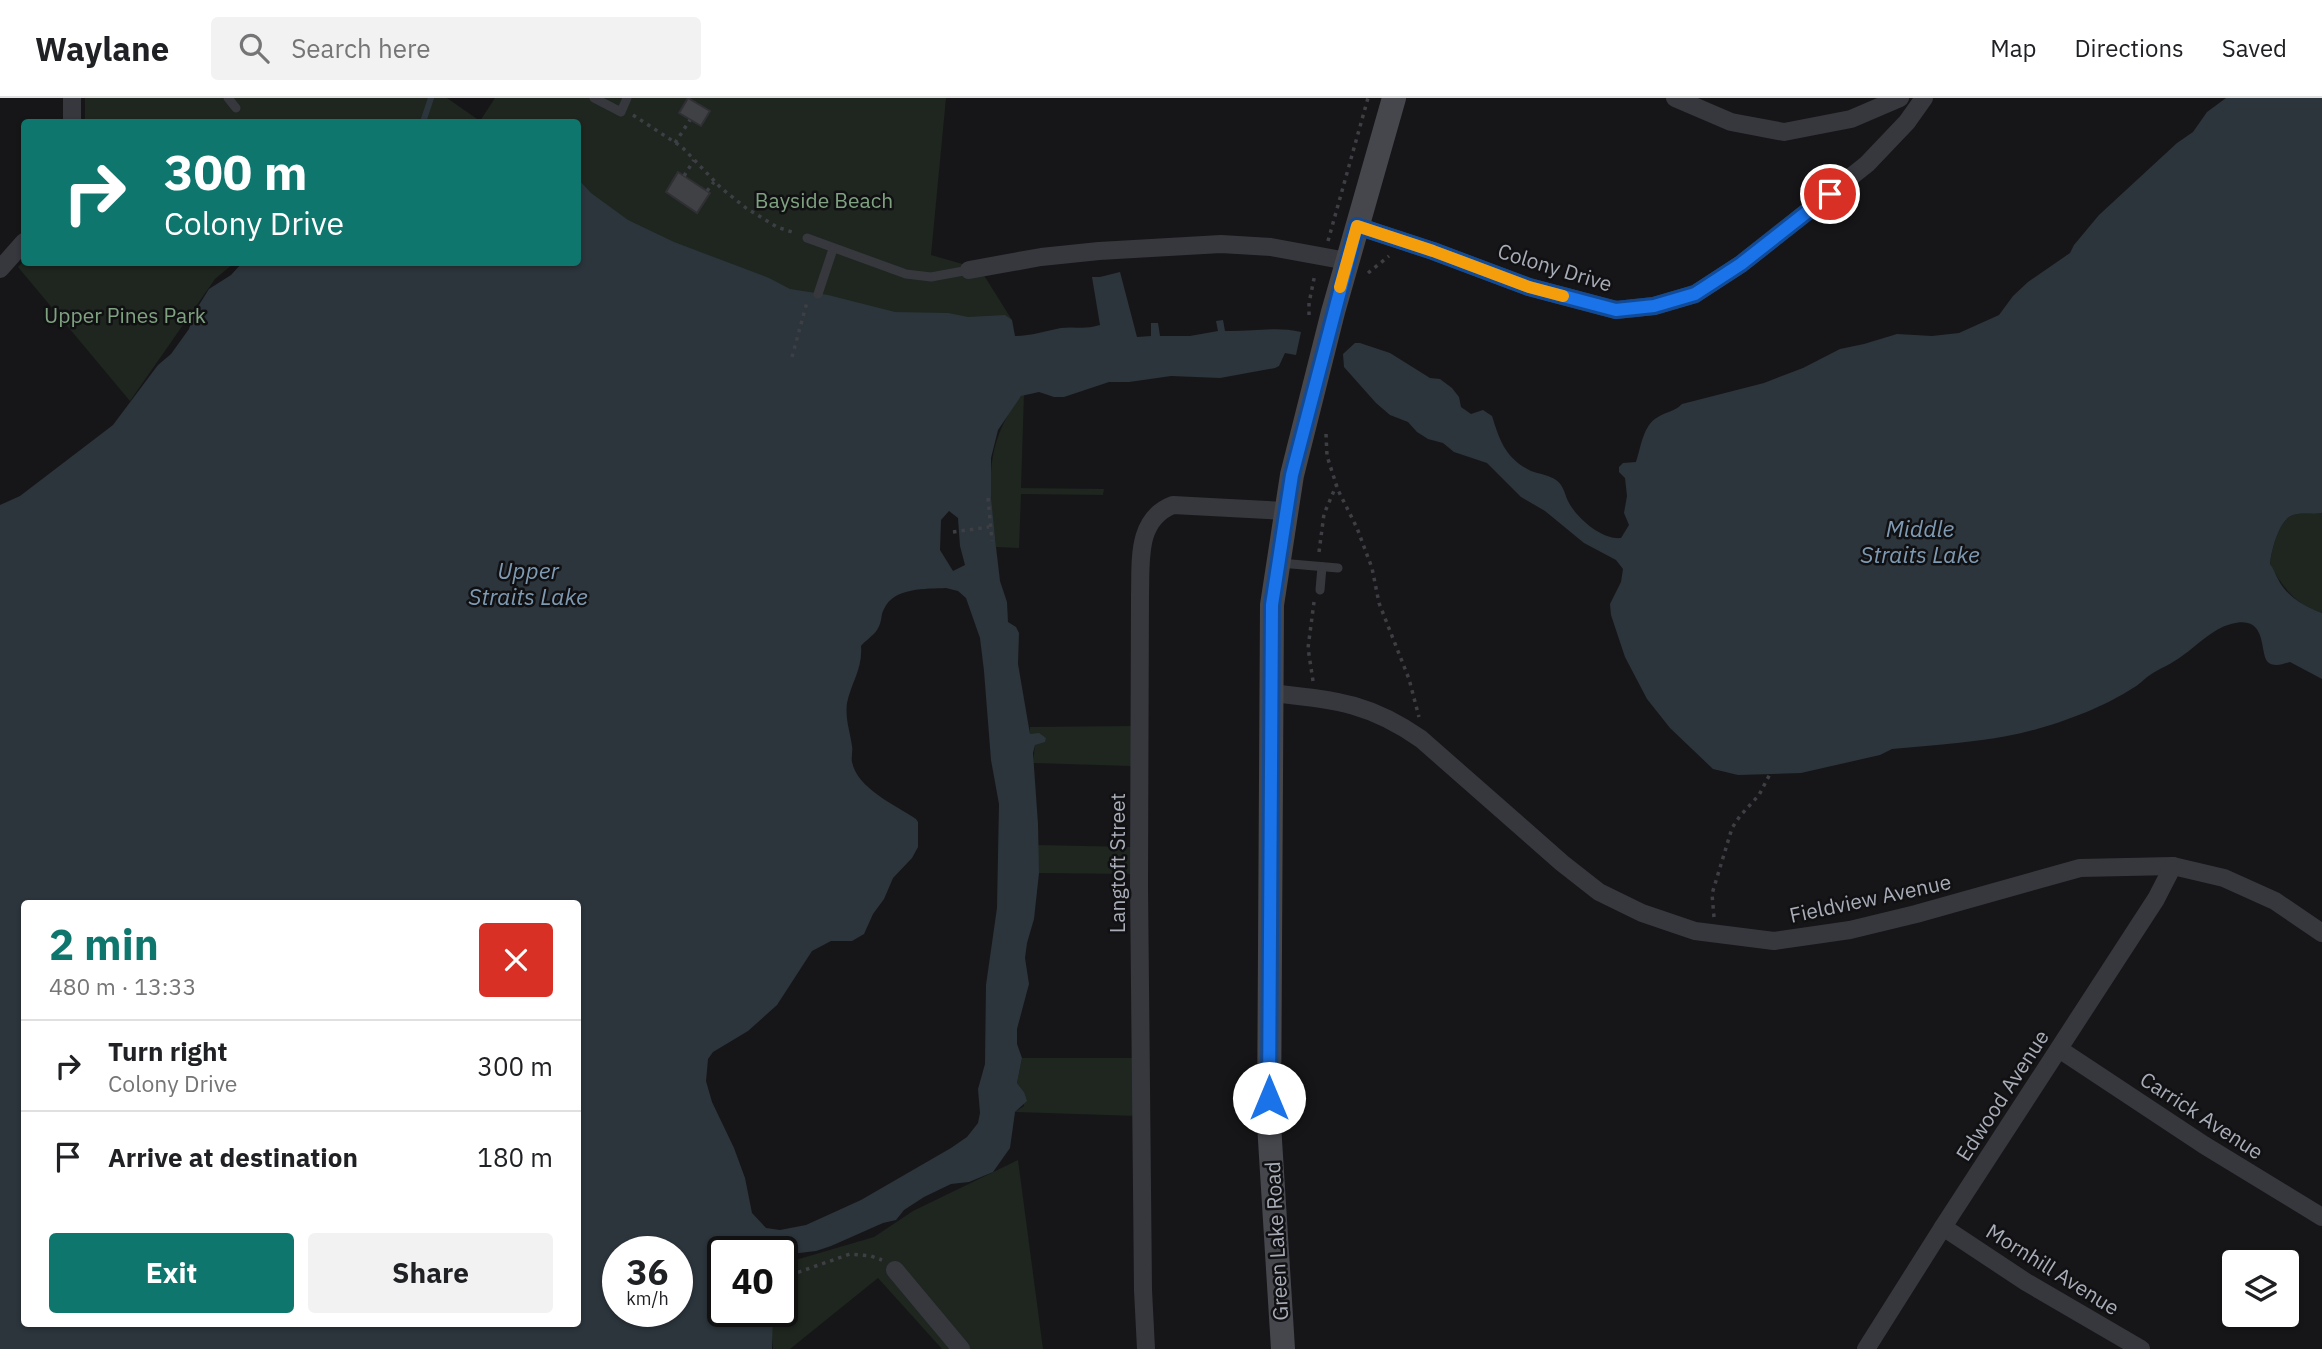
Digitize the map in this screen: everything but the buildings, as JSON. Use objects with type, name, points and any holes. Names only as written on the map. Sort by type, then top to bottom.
[{"type":"street","points":[[72,98],[72,119]]},
{"type":"street","name":"Green Lake Road","points":[[1283,1349],[1269,1124],[1272,605],[1286,511],[1308,409],[1356,268],[1357,226],[1394,98]]},
{"type":"street","points":[[1675,98],[1731,122],[1784,132],[1851,119],[1900,98]]},
{"type":"street","name":"Colony Drive","points":[[1357,226],[1529,287],[1616,310],[1654,306],[1695,294],[1741,264],[1867,164],[1907,122],[1924,98]]},
{"type":"street","points":[[0,269],[21,245]]},
{"type":"street","points":[[969,270],[1052,256],[1208,245],[1271,247],[1321,256],[1356,268]]},
{"type":"street","name":"Langtoft Street","points":[[1146,1349],[1143,1290],[1139,871],[1141,584],[1146,528],[1159,511],[1173,505],[1286,511]]},
{"type":"street","name":"Fieldview Avenue","points":[[1272,693],[1333,700],[1372,709],[1400,724],[1599,892],[1642,913],[1695,931],[1774,941],[1850,930],[2080,869],[2173,866],[2224,878],[2275,901],[2322,933]]},
{"type":"street","name":"Edwood Avenue","points":[[1866,1349],[1942,1227],[2156,899],[2173,866]]},
{"type":"street","name":"Carrick Avenue","points":[[2059,1049],[2204,1145],[2322,1217]]},
{"type":"street","name":"Mornhill Avenue","points":[[1942,1227],[2026,1282],[2141,1349]]},
{"type":"street","points":[[895,1270],[961,1349]]},
{"type":"lane","points":[[228,98],[236,108]]},
{"type":"lane","points":[[594,98],[621,112],[627,98]]},
{"type":"lane","points":[[807,238],[906,274],[931,277],[969,270]]},
{"type":"lane","points":[[814,292],[833,249]]},
{"type":"lane","points":[[1279,563],[1338,568]]},
{"type":"lane","points":[[1320,590],[1322,567]]},
{"type":"path","points":[[1308,324],[1309,303],[1321,256],[1328,241],[1368,98]]},
{"type":"path","points":[[622,108],[675,143],[714,182],[746,208],[766,221],[807,238]]},
{"type":"path","points":[[675,143],[690,120]]},
{"type":"path","points":[[684,176],[694,160]]},
{"type":"path","points":[[707,191],[714,182]]},
{"type":"path","points":[[1356,268],[1408,243]]},
{"type":"path","points":[[792,357],[814,292]]},
{"type":"path","points":[[1326,433],[1327,456],[1338,490],[1357,528],[1372,568],[1379,603],[1392,631],[1419,711],[1421,739]]},
{"type":"path","points":[[988,498],[992,541]]},
{"type":"path","points":[[953,532],[990,527]]},
{"type":"path","points":[[1712,933],[1713,889],[1721,872],[1728,838],[1740,816],[1759,795],[1770,774]]},
{"type":"path","points":[[798,1272],[850,1254],[871,1255],[895,1270]]},
{"type":"green space","name":"Bayside Beach","points":[[85,98],[447,98],[477,119],[85,119]]},
{"type":"green space","name":"Bayside Beach","points":[[495,98],[946,98],[931,255],[980,269],[1012,320],[873,311],[725,287],[581,189],[581,119],[481,119]]},
{"type":"green space","name":"Upper Pines Park","points":[[21,264],[230,266],[215,279],[130,401],[18,267]]},
{"type":"green space","points":[[1024,394],[1021,488],[1104,489],[1103,495],[1021,494],[1019,548],[996,547],[991,495],[992,463],[1000,431],[1015,403]]},
{"type":"green space","points":[[2322,513],[2322,613],[2297,600],[2270,564],[2277,536],[2288,518],[2297,514]]},
{"type":"green space","points":[[1131,726],[1131,766],[1033,763],[1035,745],[1030,727]]},
{"type":"green space","points":[[1037,845],[1132,847],[1132,874],[1039,873]]},
{"type":"green space","points":[[1022,1058],[1136,1058],[1137,1116],[1015,1112],[1024,1106],[1024,1092],[1017,1083]]},
{"type":"green space","points":[[1018,1160],[1043,1349],[942,1349],[878,1278],[790,1349],[773,1349],[771,1327],[798,1327],[798,1259],[874,1237],[913,1211]]},
{"type":"water","name":"Middle Straits Lake","points":[[2226,98],[2322,98],[2322,513],[2297,514],[2288,518],[2277,536],[2270,564],[2281,585],[2291,596],[2322,613],[2322,679],[2290,662],[2276,665],[2269,663],[2257,630],[2252,624],[2243,622],[2224,626],[2211,633],[2178,659],[2117,697],[2080,715],[2040,728],[1982,740],[1892,749],[1880,755],[1801,773],[1738,775],[1713,769],[1670,728],[1647,699],[1625,657],[1611,615],[1610,604],[1621,582],[1623,569],[1616,560],[1584,543],[1545,511],[1521,497],[1487,463],[1454,452],[1443,443],[1428,439],[1417,432],[1408,422],[1390,415],[1344,367],[1343,354],[1355,343],[1360,343],[1390,353],[1430,378],[1440,379],[1459,397],[1461,407],[1471,414],[1483,410],[1492,416],[1501,441],[1515,460],[1531,471],[1559,482],[1569,503],[1584,522],[1606,536],[1621,538],[1629,525],[1624,513],[1627,496],[1625,478],[1619,472],[1619,467],[1623,463],[1636,462],[1649,425],[1661,415],[1682,404],[1764,383],[1803,368],[1840,349],[1897,334],[1932,336],[1959,333],[1999,315],[2028,282],[2070,253],[2099,215],[2177,143],[2193,132],[2207,112]]},
{"type":"water","name":"Upper Straits Lake","points":[[581,182],[591,193],[628,220],[674,242],[769,278],[790,289],[828,295],[895,312],[948,313],[968,317],[1005,315],[1012,320],[1015,336],[1061,328],[1084,328],[1100,325],[1092,277],[1120,272],[1137,337],[1151,336],[1151,323],[1158,323],[1160,336],[1190,336],[1218,331],[1216,321],[1223,320],[1225,331],[1273,329],[1301,332],[1296,355],[1285,353],[1279,366],[1275,368],[1220,378],[1171,376],[1109,382],[1064,397],[1039,392],[1021,396],[998,430],[991,458],[991,497],[1000,581],[1007,602],[1008,622],[1016,627],[1019,633],[1018,664],[1030,734],[1039,733],[1046,738],[1045,742],[1035,745],[1033,753],[1039,873],[1034,919],[1025,958],[1029,984],[1017,1029],[1017,1044],[1022,1058],[1017,1083],[1027,1101],[1015,1112],[1010,1148],[993,1172],[969,1182],[951,1184],[924,1197],[904,1210],[896,1220],[831,1246],[798,1253],[798,1236],[707,1236],[707,1327],[773,1327],[772,1349],[0,1349],[0,505],[20,496],[113,425],[189,329],[194,313],[209,289],[231,275],[239,266],[581,266]],"holes":[[[949,511],[958,518],[960,546],[965,565],[953,571],[940,550],[941,520]],[[946,588],[958,591],[966,598],[980,638],[991,760],[999,804],[997,908],[986,985],[985,1064],[978,1089],[978,1123],[967,1137],[951,1148],[861,1200],[806,1225],[780,1230],[766,1228],[752,1213],[745,1178],[712,1102],[706,1081],[708,1059],[713,1052],[748,1031],[777,1005],[812,951],[831,941],[852,941],[864,934],[893,878],[912,858],[918,847],[916,819],[869,788],[855,771],[847,703],[859,668],[861,646],[877,630],[889,602],[903,593],[920,589]]]},
{"type":"waterway","points":[[424,119],[431,98]]},
{"type":"slow traffic","points":[[1340,287],[1357,226],[1529,287],[1563,296]]},
{"type":"route","points":[[1269,1098],[1272,605],[1292,475],[1357,226],[1529,287],[1616,310],[1654,306],[1695,294],[1741,264],[1830,194]]}]
